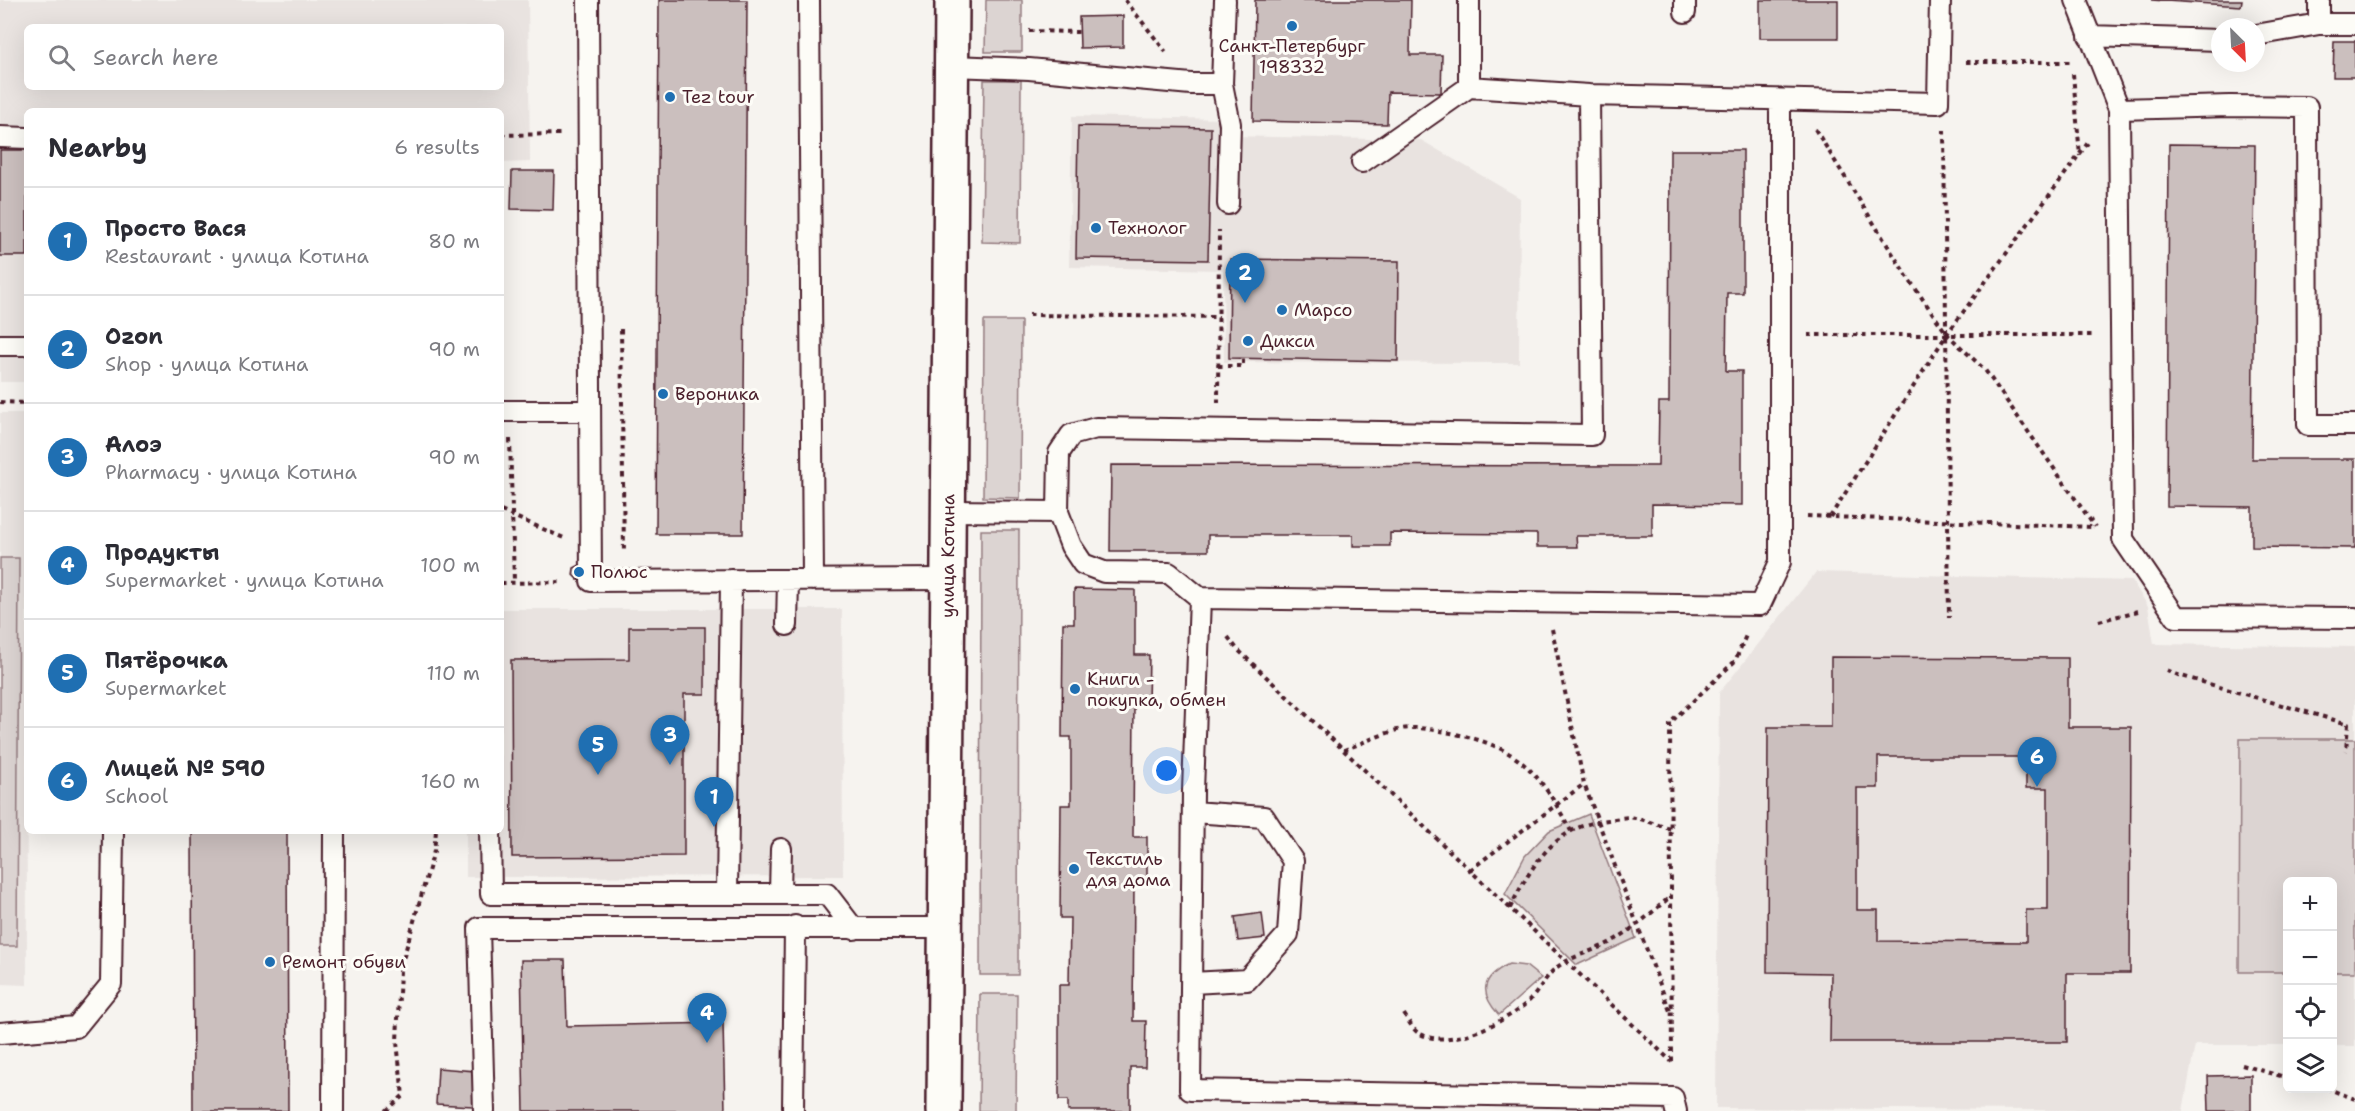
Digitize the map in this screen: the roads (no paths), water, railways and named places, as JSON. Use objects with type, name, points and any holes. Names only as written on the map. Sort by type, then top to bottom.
[{"type":"street","name":"улица Котина","points":[[944,1111],[952,0]]},
{"type":"lane","points":[[588,0],[591,581],[948,579]]},
{"type":"lane","points":[[809,0],[813,580]]},
{"type":"lane","points":[[1225,0],[1222,84],[1230,123],[1228,204]]},
{"type":"lane","points":[[1468,0],[1469,87]]},
{"type":"lane","points":[[1362,162],[1469,87],[1589,94],[1938,103],[1940,0]]},
{"type":"lane","points":[[2076,0],[2119,109],[2123,539],[2176,617],[2355,618]]},
{"type":"lane","points":[[2319,0],[2319,24]]},
{"type":"lane","points":[[2265,33],[2319,24],[2355,24]]},
{"type":"lane","points":[[2089,36],[2211,40]]},
{"type":"lane","points":[[952,66],[1029,69],[1191,84],[1222,84]]},
{"type":"lane","points":[[1589,94],[1592,435],[1096,428],[1071,435],[1059,453],[1058,512],[1071,546],[1083,564],[1104,572],[1169,573],[1200,598],[1760,605],[1780,562],[1780,100]]},
{"type":"lane","points":[[2119,109],[2230,106],[2307,107],[2308,425],[2355,425]]},
{"type":"lane","points":[[0,137],[24,138]]},
{"type":"lane","points":[[0,345],[24,345]]},
{"type":"lane","points":[[505,411],[590,411]]},
{"type":"lane","points":[[949,511],[1058,512]]},
{"type":"lane","points":[[727,893],[731,580]]},
{"type":"lane","points":[[787,625],[788,580]]},
{"type":"lane","points":[[1200,598],[1193,812],[1190,1090],[1673,1098],[1676,1111]]},
{"type":"lane","points":[[1192,983],[1247,980],[1288,934],[1293,861],[1264,817],[1193,812]]},
{"type":"lane","points":[[0,1033],[76,1027],[111,984],[113,834]]},
{"type":"lane","points":[[333,1111],[334,834]]},
{"type":"lane","points":[[490,834],[491,894],[827,894],[854,929]]},
{"type":"lane","points":[[780,893],[782,849]]},
{"type":"lane","points":[[484,1111],[479,928],[795,926],[854,929],[945,928]]},
{"type":"lane","points":[[793,1111],[795,926]]},
{"type":"place","name":"Санкт-Петербург 198332","points":[[1292,26]]},
{"type":"place","name":"Tez tour","points":[[670,97]]},
{"type":"place","name":"Технолог","points":[[1096,228]]},
{"type":"place","name":"Ozon","points":[[1245,303]]},
{"type":"place","name":"Марсо","points":[[1282,310]]},
{"type":"place","name":"Дикси","points":[[1248,341]]},
{"type":"place","name":"Вероника","points":[[663,394]]},
{"type":"place","name":"Полюс","points":[[579,572]]},
{"type":"place","name":"Книги - покупка, обмен","points":[[1075,689]]},
{"type":"place","name":"Алоэ","points":[[670,765]]},
{"type":"place","name":"Пятёрочка","points":[[598,775]]},
{"type":"place","name":"Лицей № 590","points":[[2037,787]]},
{"type":"place","name":"Просто Вася","points":[[714,827]]},
{"type":"place","name":"Текстиль для дома","points":[[1074,869]]},
{"type":"place","name":"Ремонт обуви","points":[[270,962]]},
{"type":"place","name":"Продукты","points":[[707,1043]]}]
